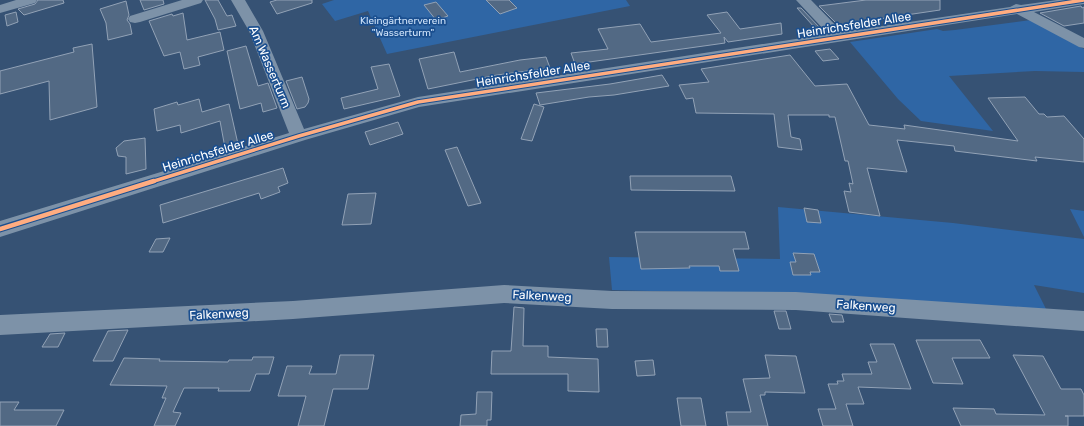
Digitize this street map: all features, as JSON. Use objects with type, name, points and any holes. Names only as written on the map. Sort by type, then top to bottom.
[{"type":"street","points":[[0,9],[30,0]]},
{"type":"street","points":[[135,19],[196,0]]},
{"type":"street","name":"Am Wasserturm","points":[[238,0],[256,31],[299,136]]},
{"type":"street","points":[[803,0],[838,37]]},
{"type":"street","points":[[1002,0],[1084,44]]},
{"type":"street","name":"Heinrichsfelder Allee","points":[[0,229],[299,136],[418,102],[1084,0]]},
{"type":"street","name":"Falkenweg","points":[[0,325],[293,310],[504,294],[612,300],[796,301],[1084,321]]},
{"type":"green space","name":"Kleingärtnerverein \"Wasserturm\"","points":[[334,0],[626,0],[630,6],[387,54],[368,11],[335,21],[322,4]]},
{"type":"green space","points":[[1031,20],[1084,49],[1084,72],[1035,71],[949,76],[993,131],[921,121],[898,99],[850,42],[937,29],[943,31],[955,30]]},
{"type":"green space","points":[[778,207],[953,223],[1084,239],[1084,293],[1034,285],[1047,311],[689,292],[612,290],[609,257],[780,259]]},
{"type":"green space","points":[[1070,209],[1084,211],[1084,237]]},
{"type":"building","points":[[38,0],[63,0],[64,3],[24,15],[18,9],[35,4]]},
{"type":"building","points":[[140,0],[163,0],[164,4],[144,10]]},
{"type":"building","points":[[205,0],[218,0],[227,16],[232,15],[236,26],[218,30],[215,19]]},
{"type":"building","points":[[277,0],[312,0],[312,3],[277,14],[270,2]]},
{"type":"building","points":[[486,0],[509,0],[517,8],[500,14]]},
{"type":"building","points":[[866,0],[940,0],[940,10],[838,25],[819,6]]},
{"type":"building","points":[[126,1],[129,15],[127,20],[130,24],[132,34],[108,40],[106,23],[100,9]]},
{"type":"building","points":[[436,2],[448,16],[436,20],[424,5]]},
{"type":"building","points":[[1081,6],[1082,8],[1084,7],[1084,23],[1064,26],[1040,13]]},
{"type":"building","points":[[797,8],[801,8],[820,28],[815,28]]},
{"type":"building","points":[[16,12],[18,22],[7,26],[5,15]]},
{"type":"building","points":[[727,12],[740,29],[781,23],[782,34],[728,42],[724,37],[725,43],[575,64],[571,53],[608,49],[598,29],[640,24],[651,42],[721,33],[707,15]]},
{"type":"building","points":[[183,13],[187,40],[220,32],[224,50],[198,57],[200,65],[184,69],[180,52],[164,56],[149,21],[172,14],[173,16]]},
{"type":"building","points":[[92,44],[97,107],[50,120],[49,81],[0,94],[0,71],[74,52],[73,48]]},
{"type":"building","points":[[246,46],[258,86],[268,83],[277,108],[263,112],[261,103],[240,109],[227,51]]},
{"type":"building","points":[[830,49],[839,59],[823,61],[815,51]]},
{"type":"building","points":[[454,52],[460,72],[520,60],[546,57],[550,68],[497,75],[428,89],[419,59]]},
{"type":"building","points":[[790,55],[815,86],[847,84],[869,125],[905,129],[904,125],[1018,141],[988,98],[1025,97],[1039,114],[1044,114],[1047,117],[1064,116],[1084,139],[1084,162],[1035,157],[1037,161],[955,151],[954,146],[897,140],[907,172],[867,168],[880,216],[849,212],[844,191],[851,192],[849,183],[853,184],[848,161],[845,161],[835,117],[829,117],[829,115],[788,115],[791,137],[800,139],[802,150],[778,147],[774,114],[696,113],[693,98],[686,99],[679,85],[709,82],[701,69]]},
{"type":"building","points":[[389,64],[400,96],[344,109],[341,98],[378,89],[371,67]]},
{"type":"building","points":[[662,75],[669,86],[540,105],[536,93],[610,84]]},
{"type":"building","points":[[302,77],[309,99],[305,107],[297,109],[286,81]]},
{"type":"building","points":[[199,99],[202,112],[229,104],[238,144],[225,148],[220,121],[181,133],[180,125],[157,131],[154,109],[177,102],[178,105]]},
{"type":"building","points":[[534,104],[544,107],[532,141],[521,139]]},
{"type":"building","points":[[398,122],[403,134],[370,145],[365,132]]},
{"type":"building","points":[[145,138],[146,169],[126,174],[126,157],[118,156],[116,148],[124,141]]},
{"type":"building","points":[[457,147],[481,203],[468,206],[445,150]]},
{"type":"building","points":[[283,168],[288,183],[278,187],[280,192],[261,199],[259,193],[163,223],[160,205]]},
{"type":"building","points":[[630,176],[731,176],[735,191],[631,190]]},
{"type":"building","points":[[376,193],[371,224],[342,225],[348,194]]},
{"type":"building","points":[[804,208],[818,210],[821,223],[807,222]]},
{"type":"building","points":[[635,232],[745,232],[749,249],[733,249],[739,271],[720,271],[719,266],[641,269]]},
{"type":"building","points":[[170,238],[163,252],[149,252],[156,239]]},
{"type":"building","points":[[793,253],[814,254],[820,272],[810,272],[811,275],[793,275],[790,262],[796,262]]},
{"type":"building","points":[[514,307],[524,308],[523,346],[548,346],[548,357],[598,359],[599,392],[568,391],[568,374],[491,374],[492,351],[511,351]]},
{"type":"building","points":[[774,311],[786,311],[791,329],[779,329]]},
{"type":"building","points":[[829,314],[842,315],[844,322],[832,322]]},
{"type":"building","points":[[596,329],[607,329],[608,347],[597,347]]},
{"type":"building","points":[[128,330],[113,361],[93,361],[108,331]]},
{"type":"building","points":[[65,333],[58,347],[42,347],[50,334]]},
{"type":"building","points":[[916,340],[980,340],[990,358],[952,358],[963,384],[933,383]]},
{"type":"building","points":[[870,344],[894,344],[911,389],[858,387],[864,404],[846,404],[853,426],[823,426],[818,409],[836,409],[828,384],[838,384],[837,381],[844,381],[842,374],[872,374],[868,362],[877,362]]},
{"type":"building","points":[[340,355],[374,355],[368,389],[333,389],[324,426],[298,426],[306,396],[278,396],[287,366],[312,366],[309,374],[336,374]]},
{"type":"building","points":[[765,355],[796,356],[805,393],[765,392],[765,395],[760,395],[768,426],[728,426],[726,412],[751,412],[743,379],[770,378]]},
{"type":"building","points":[[1013,355],[1043,356],[1061,389],[1081,389],[1084,395],[1084,416],[1068,416],[1068,426],[961,426],[953,408],[994,409],[996,414],[1045,415]]},
{"type":"building","points":[[253,357],[274,357],[269,374],[256,374],[250,391],[218,391],[219,388],[184,388],[173,412],[181,413],[175,426],[154,426],[166,398],[162,398],[167,386],[110,385],[124,358],[160,359],[159,361],[228,362],[229,360],[252,360]]},
{"type":"building","points":[[653,360],[655,375],[637,376],[635,361]]},
{"type":"building","points":[[477,392],[492,392],[491,420],[487,420],[487,426],[460,426],[461,415],[476,414]]},
{"type":"building","points":[[677,398],[701,398],[706,426],[681,426]]},
{"type":"building","points":[[0,402],[19,402],[14,410],[64,410],[56,426],[0,426]]},
{"type":"cycle path","points":[[0,229],[299,136],[418,102],[1084,0]]}]
